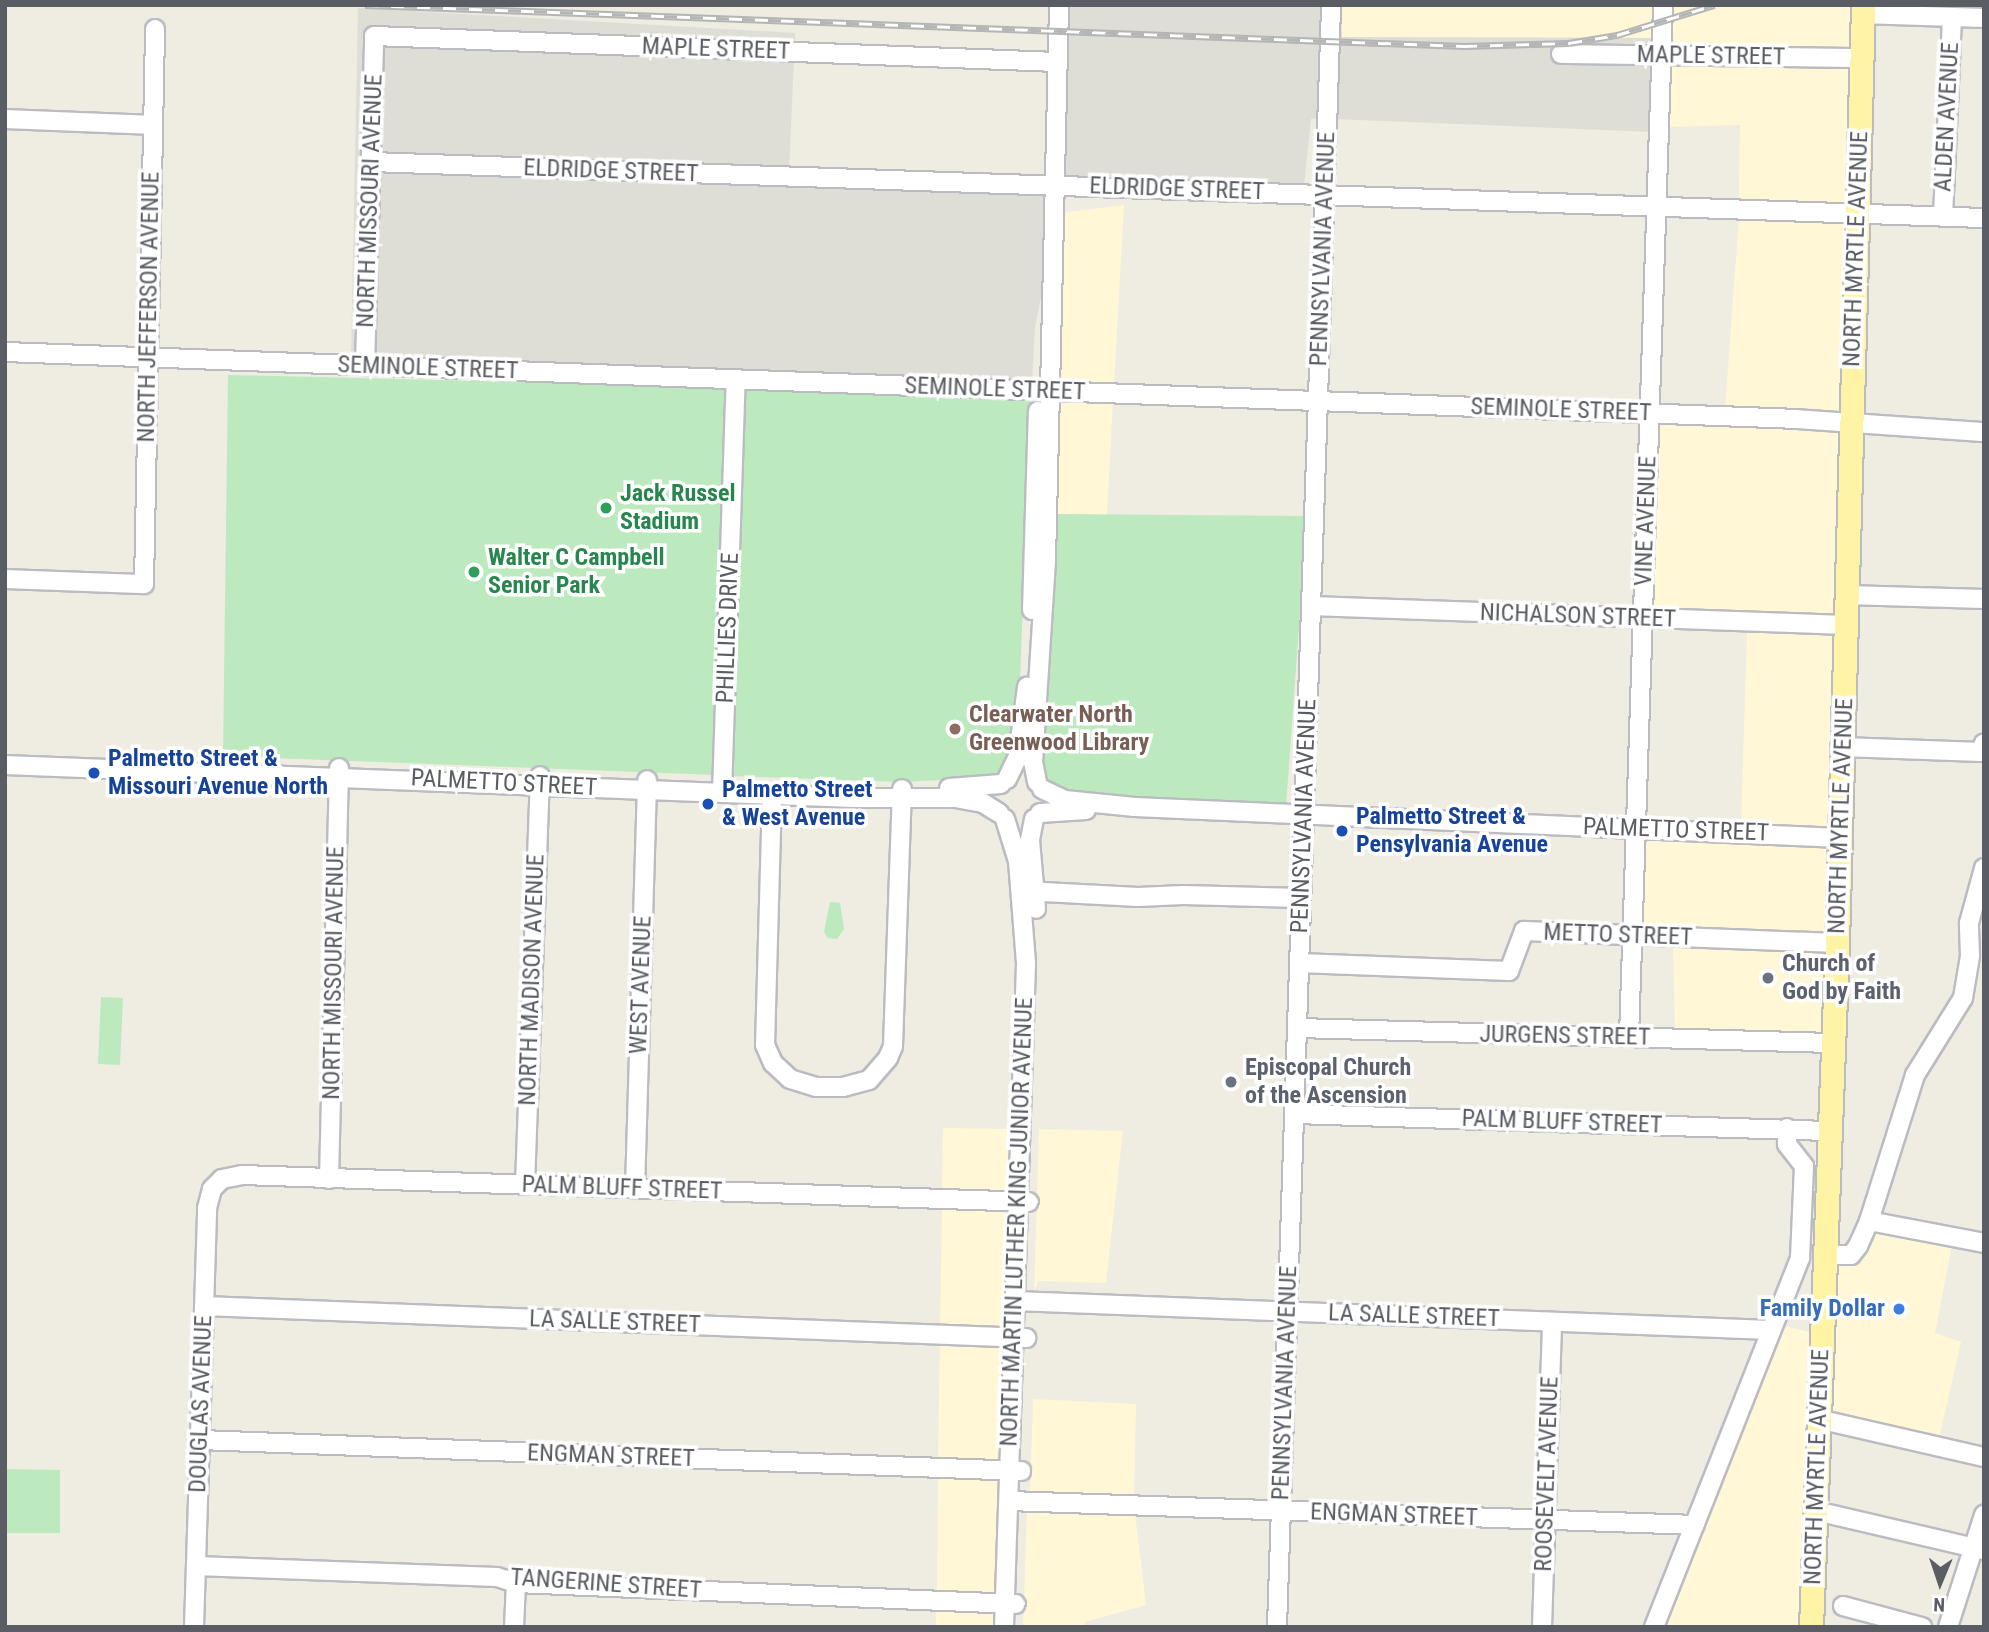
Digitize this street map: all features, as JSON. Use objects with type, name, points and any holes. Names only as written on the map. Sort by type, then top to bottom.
[{"type":"main road","name":"NORTH MYRTLE AVENUE","points":[[1811,1627],[1837,943],[1862,10]]},
{"type":"street","points":[[1044,391],[1044,616],[1033,762],[1044,797],[1037,816],[1020,824],[1002,816],[995,798],[1020,747],[1028,679],[1044,391],[1053,327],[1050,289],[1059,5]]},
{"type":"street","name":"PENNSYLVANIA AVENUE","points":[[1277,1627],[1331,5]]},
{"type":"street","name":"VINE AVENUE","points":[[1629,1037],[1663,5]]},
{"type":"street","points":[[1862,10],[1984,18]]},
{"type":"street","name":"ALDEN AVENUE","points":[[1943,216],[1952,17]]},
{"type":"street","name":"NORTH JEFFERSON AVENUE","points":[[5,579],[144,584],[155,29]]},
{"type":"street","name":"MAPLE STREET","points":[[374,36],[1058,62]]},
{"type":"street","name":"NORTH MISSOURI AVENUE","points":[[365,366],[374,36]]},
{"type":"street","name":"MAPLE STREET","points":[[1561,54],[1861,58]]},
{"type":"street","points":[[5,120],[152,125]]},
{"type":"street","name":"ELDRIDGE STREET","points":[[371,162],[1984,218]]},
{"type":"street","name":"SEMINOLE STREET","points":[[5,352],[1650,413],[1984,432]]},
{"type":"street","name":"PHILLIES DRIVE","points":[[723,788],[736,379]]},
{"type":"street","points":[[1847,595],[1984,599]]},
{"type":"street","name":"NICHALSON STREET","points":[[1311,606],[1846,625]]},
{"type":"street","points":[[1842,747],[1982,747]]},
{"type":"street","name":"PALMETTO STREET","points":[[5,756],[901,794],[973,800],[1002,816]]},
{"type":"street","name":"PALMETTO STREET","points":[[5,765],[339,772]]},
{"type":"street","name":"NORTH MISSOURI AVENUE","points":[[329,1179],[339,772]]},
{"type":"street","points":[[1004,781],[1023,775],[1040,786]]},
{"type":"street","name":"NORTH MADISON AVENUE","points":[[525,1185],[539,780]]},
{"type":"street","name":"PALMETTO STREET","points":[[723,788],[772,795],[901,794],[1004,781]]},
{"type":"street","name":"WEST AVENUE","points":[[635,1189],[647,785]]},
{"type":"street","name":"PALMETTO STREET","points":[[1040,786],[1065,800],[1135,807],[1840,838]]},
{"type":"street","points":[[772,795],[765,1045],[773,1063],[790,1079],[803,1084],[831,1087],[857,1085],[869,1080],[888,1058],[893,1046],[901,794]]},
{"type":"street","name":"PALMETTO STREET","points":[[1037,816],[1135,807]]},
{"type":"street","name":"NORTH MARTIN LUTHER KING JUNIOR AVENUE","points":[[1002,816],[1014,842],[1029,892]]},
{"type":"street","name":"NORTH MARTIN LUTHER KING JUNIOR AVENUE","points":[[1004,1627],[1010,1603],[1024,1201],[1037,996],[1029,892],[1030,840],[1037,816]]},
{"type":"street","points":[[1825,1255],[1851,1255],[1869,1221],[1915,1074],[1963,998],[1970,956],[1969,923],[1979,899],[1984,868]]},
{"type":"street","points":[[1029,892],[1138,897],[1183,895],[1301,898]]},
{"type":"street","name":"METTO STREET","points":[[1299,963],[1508,971],[1524,931],[1837,943]]},
{"type":"street","name":"JURGENS STREET","points":[[1298,1028],[1833,1043]]},
{"type":"street","name":"PALM BLUFF STREET","points":[[1296,1114],[1828,1131]]},
{"type":"street","points":[[1654,1627],[1800,1258],[1804,1166],[1787,1144],[1787,1128]]},
{"type":"street","name":"PALM BLUFF STREET","points":[[216,1183],[228,1176],[242,1175],[1024,1201]]},
{"type":"street","name":"DOUGLAS AVENUE","points":[[194,1627],[207,1208],[216,1183]]},
{"type":"street","points":[[1869,1221],[1984,1244]]},
{"type":"street","name":"LA SALLE STREET","points":[[1021,1301],[1771,1330]]},
{"type":"street","name":"LA SALLE STREET","points":[[204,1306],[1020,1338]]},
{"type":"street","name":"ROOSEVELT AVENUE","points":[[1542,1627],[1552,1322]]},
{"type":"street","points":[[1818,1419],[1984,1457]]},
{"type":"street","name":"ENGMAN STREET","points":[[201,1440],[1015,1471]]},
{"type":"street","name":"ENGMAN STREET","points":[[1014,1501],[1695,1525]]},
{"type":"street","points":[[1816,1511],[1979,1549]]},
{"type":"street","points":[[1948,1627],[1979,1549],[1984,1515]]},
{"type":"street","name":"TANGERINE STREET","points":[[196,1566],[497,1577],[516,1583],[1010,1603]]},
{"type":"street","points":[[514,1627],[516,1583]]},
{"type":"street","name":"NORTH MARTIN LUTHER KING JUNIOR AVENUE","points":[[1010,1603],[1016,1627]]},
{"type":"street","points":[[1843,1606],[1922,1627]]},
{"type":"shaded area","points":[[1066,5],[1324,5],[1321,118],[1311,119],[1304,186],[1061,178]]},
{"type":"shaded area","points":[[1338,5],[1341,5],[1342,37],[1655,38],[1655,47],[1555,47],[1555,61],[1655,62],[1652,132],[1334,119]]},
{"type":"shaded area","points":[[1341,5],[1656,5],[1655,38],[1341,37]]},
{"type":"shaded area","points":[[1670,5],[1854,5],[1853,50],[1672,47],[1674,39],[1669,39]]},
{"type":"shaded area","points":[[358,8],[795,33],[795,44],[368,28],[359,358],[351,358]]},
{"type":"shaded area","points":[[381,43],[794,60],[789,170],[378,154]]},
{"type":"shaded area","points":[[1671,62],[1852,66],[1850,206],[1739,201],[1740,125],[1666,127]]},
{"type":"shaded area","points":[[377,170],[1046,196],[1043,288],[1035,327],[1032,383],[372,358]]},
{"type":"shaded area","points":[[1124,205],[1114,386],[1058,384],[1059,213]]},
{"type":"shaded area","points":[[1739,217],[1850,221],[1844,415],[1725,408]]},
{"type":"shaded area","points":[[1057,399],[1113,401],[1107,515],[1054,514]]},
{"type":"shaded area","points":[[1656,421],[1844,430],[1839,617],[1650,612]]},
{"type":"shaded area","points":[[1747,630],[1839,633],[1833,829],[1741,825]]},
{"type":"shaded area","points":[[1642,836],[1833,845],[1830,935],[1639,929]]},
{"type":"shaded area","points":[[1638,946],[1830,950],[1826,1036],[1675,1031],[1673,947]]},
{"type":"shaded area","points":[[943,1128],[1014,1129],[1012,1193],[942,1191]]},
{"type":"shaded area","points":[[1039,1129],[1123,1131],[1106,1283],[1038,1281],[1034,1294]]},
{"type":"shaded area","points":[[942,1206],[1012,1209],[1007,1330],[940,1327]]},
{"type":"shaded area","points":[[1873,1229],[1952,1245],[1935,1333],[1961,1342],[1939,1439],[1825,1412],[1831,1263]]},
{"type":"shaded area","points":[[1781,1325],[1814,1333],[1804,1627],[1661,1627],[1702,1532]]},
{"type":"shaded area","points":[[940,1343],[1007,1345],[1003,1463],[938,1461]]},
{"type":"shaded area","points":[[1033,1399],[1136,1404],[1134,1498],[1030,1493]]},
{"type":"shaded area","points":[[938,1476],[1002,1478],[998,1595],[937,1593]]},
{"type":"shaded area","points":[[1027,1509],[1135,1513],[1146,1605],[1085,1622],[1084,1627],[1023,1627]]},
{"type":"shaded area","points":[[936,1608],[998,1611],[997,1627],[936,1627]]},
{"type":"green space","name":"Walter C Campbell Senior Park","points":[[228,375],[729,387],[716,775],[223,756]]},
{"type":"green space","name":"Walter C Campbell Senior Park","points":[[742,388],[1031,398],[1019,705],[1012,753],[997,777],[902,782],[730,776]]},
{"type":"green space","points":[[1054,514],[1307,516],[1286,806],[1135,800],[1062,791],[1048,784],[1040,762]]},
{"type":"green space","points":[[830,902],[840,903],[844,929],[837,939],[828,938],[824,932]]},
{"type":"green space","points":[[101,997],[123,998],[120,1065],[98,1064]]},
{"type":"green space","points":[[5,1469],[60,1470],[60,1533],[5,1533]]},
{"type":"railway","points":[[365,5],[1464,46],[1569,43],[1617,35],[1714,5]]},
{"type":"place","name":"Jack Russel Stadium","points":[[606,508]]},
{"type":"place","name":"Walter C Campbell Senior Park","points":[[474,572]]},
{"type":"place","name":"Clearwater North Greenwood Library","points":[[955,729]]},
{"type":"place","name":"Palmetto Street & Missouri Avenue North","points":[[94,773]]},
{"type":"place","name":"Palmetto Street & West Avenue","points":[[708,804]]},
{"type":"place","name":"Palmetto Street & Pensylvania Avenue","points":[[1342,831]]},
{"type":"place","name":"Church of God by Faith","points":[[1768,978]]},
{"type":"place","name":"Episcopal Church of the Ascension","points":[[1231,1082]]},
{"type":"place","name":"Family Dollar","points":[[1899,1309]]}]
